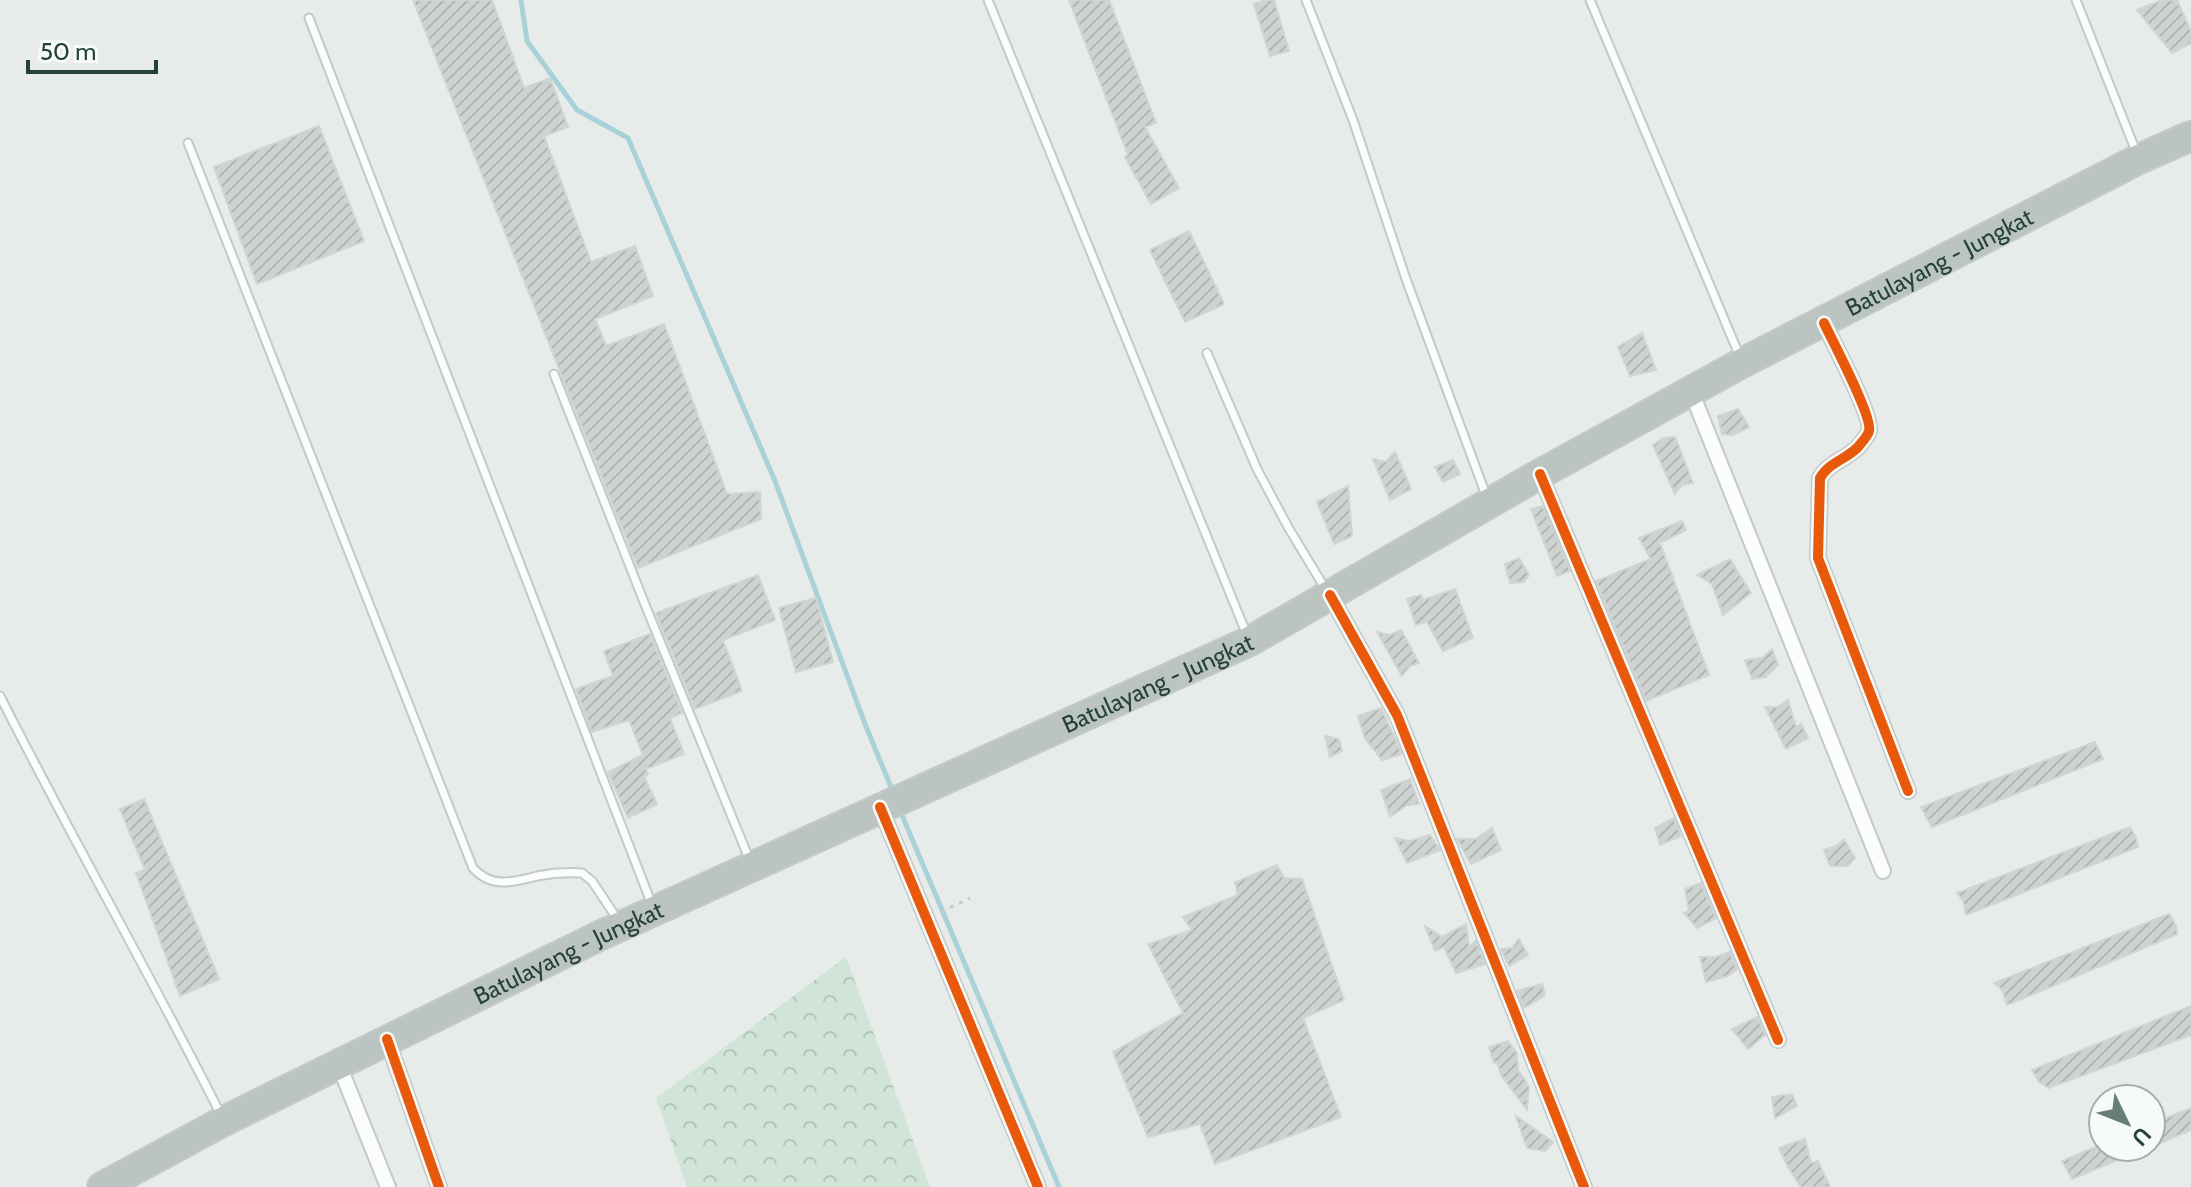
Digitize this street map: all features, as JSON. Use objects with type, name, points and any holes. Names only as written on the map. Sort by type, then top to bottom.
[{"type":"highway","name":"Batulayang - Jungkat","points":[[102,1187],[387,1039],[655,910],[1250,641],[1540,474],[1742,363],[2139,159],[2191,136]]},
{"type":"street","points":[[1824,323],[1869,419],[1869,432],[1857,448],[1826,469],[1820,478],[1818,558],[1908,791]]},
{"type":"street","points":[[1691,391],[1883,871]]},
{"type":"street","points":[[1540,474],[1778,1040]]},
{"type":"street","points":[[1330,595],[1397,715],[1584,1187]]},
{"type":"street","points":[[891,803],[1038,1187]]},
{"type":"street","points":[[387,1039],[439,1187]]},
{"type":"street","points":[[339,1065],[388,1187]]},
{"type":"lane","points":[[988,0],[1250,641]]},
{"type":"lane","points":[[1306,0],[1353,120],[1406,279],[1489,504]]},
{"type":"lane","points":[[1590,0],[1742,363]]},
{"type":"lane","points":[[2076,0],[2139,159]]},
{"type":"lane","points":[[309,18],[655,910]]},
{"type":"lane","points":[[188,143],[473,868],[480,875],[501,883],[582,873],[592,881],[622,926]]},
{"type":"lane","points":[[1207,353],[1257,469],[1330,595]]},
{"type":"lane","points":[[554,374],[752,866]]},
{"type":"lane","points":[[0,696],[224,1121]]},
{"type":"path","points":[[936,914],[970,898]]},
{"type":"green space","points":[[846,957],[930,1187],[687,1187],[656,1098]]},
{"type":"building","points":[[413,0],[492,0],[524,88],[550,78],[568,127],[544,136],[591,262],[635,246],[653,296],[595,319],[606,346],[664,324],[727,494],[760,492],[761,519],[638,568]]},
{"type":"building","points":[[1069,0],[1109,0],[1156,123],[1145,127],[1179,188],[1151,204],[1125,157],[1128,155]]},
{"type":"building","points":[[1274,0],[1289,51],[1270,56],[1254,4]]},
{"type":"building","points":[[2162,0],[2177,0],[2191,31],[2191,43],[2172,53],[2137,10]]},
{"type":"building","points":[[319,126],[364,241],[257,284],[214,167]]},
{"type":"building","points":[[1189,231],[1224,304],[1185,322],[1150,250]]},
{"type":"building","points":[[1642,333],[1656,370],[1630,376],[1618,347]]},
{"type":"building","points":[[1738,409],[1749,427],[1733,435],[1722,434],[1718,416]]},
{"type":"building","points":[[1675,437],[1693,483],[1682,485],[1675,494],[1653,445],[1663,438]]},
{"type":"building","points":[[1395,452],[1411,489],[1390,500],[1373,459],[1386,462]]},
{"type":"building","points":[[1453,460],[1460,474],[1443,482],[1435,467]]},
{"type":"building","points":[[1348,486],[1352,536],[1334,544],[1317,502]]},
{"type":"building","points":[[1543,506],[1570,571],[1557,576],[1531,509]]},
{"type":"building","points":[[1682,521],[1686,530],[1660,543],[1709,675],[1646,701],[1596,581],[1651,559],[1639,538]]},
{"type":"building","points":[[1519,558],[1529,575],[1524,582],[1510,583],[1505,564]]},
{"type":"building","points":[[1730,559],[1751,593],[1723,615],[1712,584],[1697,575]]},
{"type":"building","points":[[758,575],[775,620],[723,640],[742,691],[695,709],[656,613]]},
{"type":"building","points":[[1455,589],[1473,638],[1443,651],[1427,622],[1416,625],[1407,599],[1421,595],[1423,600]]},
{"type":"building","points":[[816,598],[833,662],[796,672],[779,608]]},
{"type":"building","points":[[1401,630],[1419,663],[1410,666],[1402,676],[1377,632],[1390,635]]},
{"type":"building","points":[[650,634],[682,713],[670,718],[684,754],[646,769],[648,774],[644,777],[657,804],[628,818],[608,772],[643,755],[629,720],[592,732],[576,689],[613,676],[604,651]]},
{"type":"building","points":[[1772,649],[1778,665],[1766,677],[1752,679],[1745,660],[1762,658]]},
{"type":"building","points":[[1788,700],[1796,727],[1801,724],[1808,738],[1786,749],[1765,707],[1778,707]]},
{"type":"building","points":[[1381,708],[1402,754],[1382,760],[1365,738],[1358,716]]},
{"type":"building","points":[[1325,736],[1339,739],[1342,751],[1330,757]]},
{"type":"building","points":[[2095,742],[2103,759],[1932,827],[1921,807]]},
{"type":"building","points":[[1410,779],[1419,804],[1407,805],[1390,817],[1381,790]]},
{"type":"building","points":[[144,799],[219,979],[180,996],[136,873],[145,870],[120,809]]},
{"type":"building","points":[[1674,818],[1681,836],[1660,845],[1655,828]]},
{"type":"building","points":[[2130,827],[2138,847],[1966,915],[1963,900],[1957,893]]},
{"type":"building","points":[[1492,828],[1501,850],[1471,864],[1457,839],[1476,839]]},
{"type":"building","points":[[1430,835],[1440,850],[1407,863],[1395,838],[1409,841]]},
{"type":"building","points":[[1844,839],[1855,858],[1847,866],[1830,866],[1824,850],[1837,846]]},
{"type":"building","points":[[1277,865],[1284,878],[1302,879],[1344,1000],[1303,1018],[1341,1117],[1215,1164],[1200,1124],[1148,1137],[1113,1052],[1183,1013],[1148,944],[1192,930],[1183,917],[1238,895],[1235,882]]},
{"type":"building","points":[[1701,883],[1716,918],[1697,928],[1684,913],[1689,911],[1685,889]]},
{"type":"building","points":[[2169,914],[2177,934],[2007,1005],[2002,990],[1994,983]]},
{"type":"building","points":[[1466,924],[1469,947],[1476,941],[1485,964],[1456,973],[1444,947],[1435,951],[1425,926],[1442,937]]},
{"type":"building","points":[[1519,939],[1528,955],[1509,966],[1501,949],[1512,948]]},
{"type":"building","points":[[1730,952],[1737,969],[1728,976],[1706,982],[1700,957],[1716,957]]},
{"type":"building","points":[[1542,984],[1545,995],[1524,1008],[1517,991]]},
{"type":"building","points":[[2191,1006],[2191,1035],[2049,1088],[2039,1082],[2032,1070]]},
{"type":"building","points":[[1757,1017],[1765,1035],[1748,1049],[1732,1029]]},
{"type":"building","points":[[1508,1041],[1517,1053],[1518,1070],[1529,1086],[1527,1110],[1501,1075],[1489,1047]]},
{"type":"building","points":[[1792,1094],[1797,1106],[1775,1118],[1772,1097]]},
{"type":"building","points":[[2191,1108],[2191,1130],[2167,1140],[2167,1118]]},
{"type":"building","points":[[1516,1116],[1553,1142],[1545,1151],[1527,1148]]},
{"type":"building","points":[[1805,1139],[1811,1163],[1818,1161],[1830,1187],[1801,1187],[1788,1167],[1779,1148]]},
{"type":"building","points":[[2087,1151],[2087,1163],[2110,1163],[2072,1179],[2062,1161]]},
{"type":"waterway","points":[[521,0],[527,41],[577,110],[628,138],[775,481],[893,792]]},
{"type":"waterway","points":[[899,808],[1059,1187]]},
{"type":"cycle path","points":[[1824,323],[1859,395],[1869,431],[1858,447],[1828,468],[1820,478],[1818,558],[1908,791]]},
{"type":"cycle path","points":[[1540,474],[1778,1040]]},
{"type":"cycle path","points":[[1330,595],[1397,715],[1584,1187]]},
{"type":"cycle path","points":[[880,807],[1038,1187]]},
{"type":"cycle path","points":[[387,1039],[439,1187]]}]
